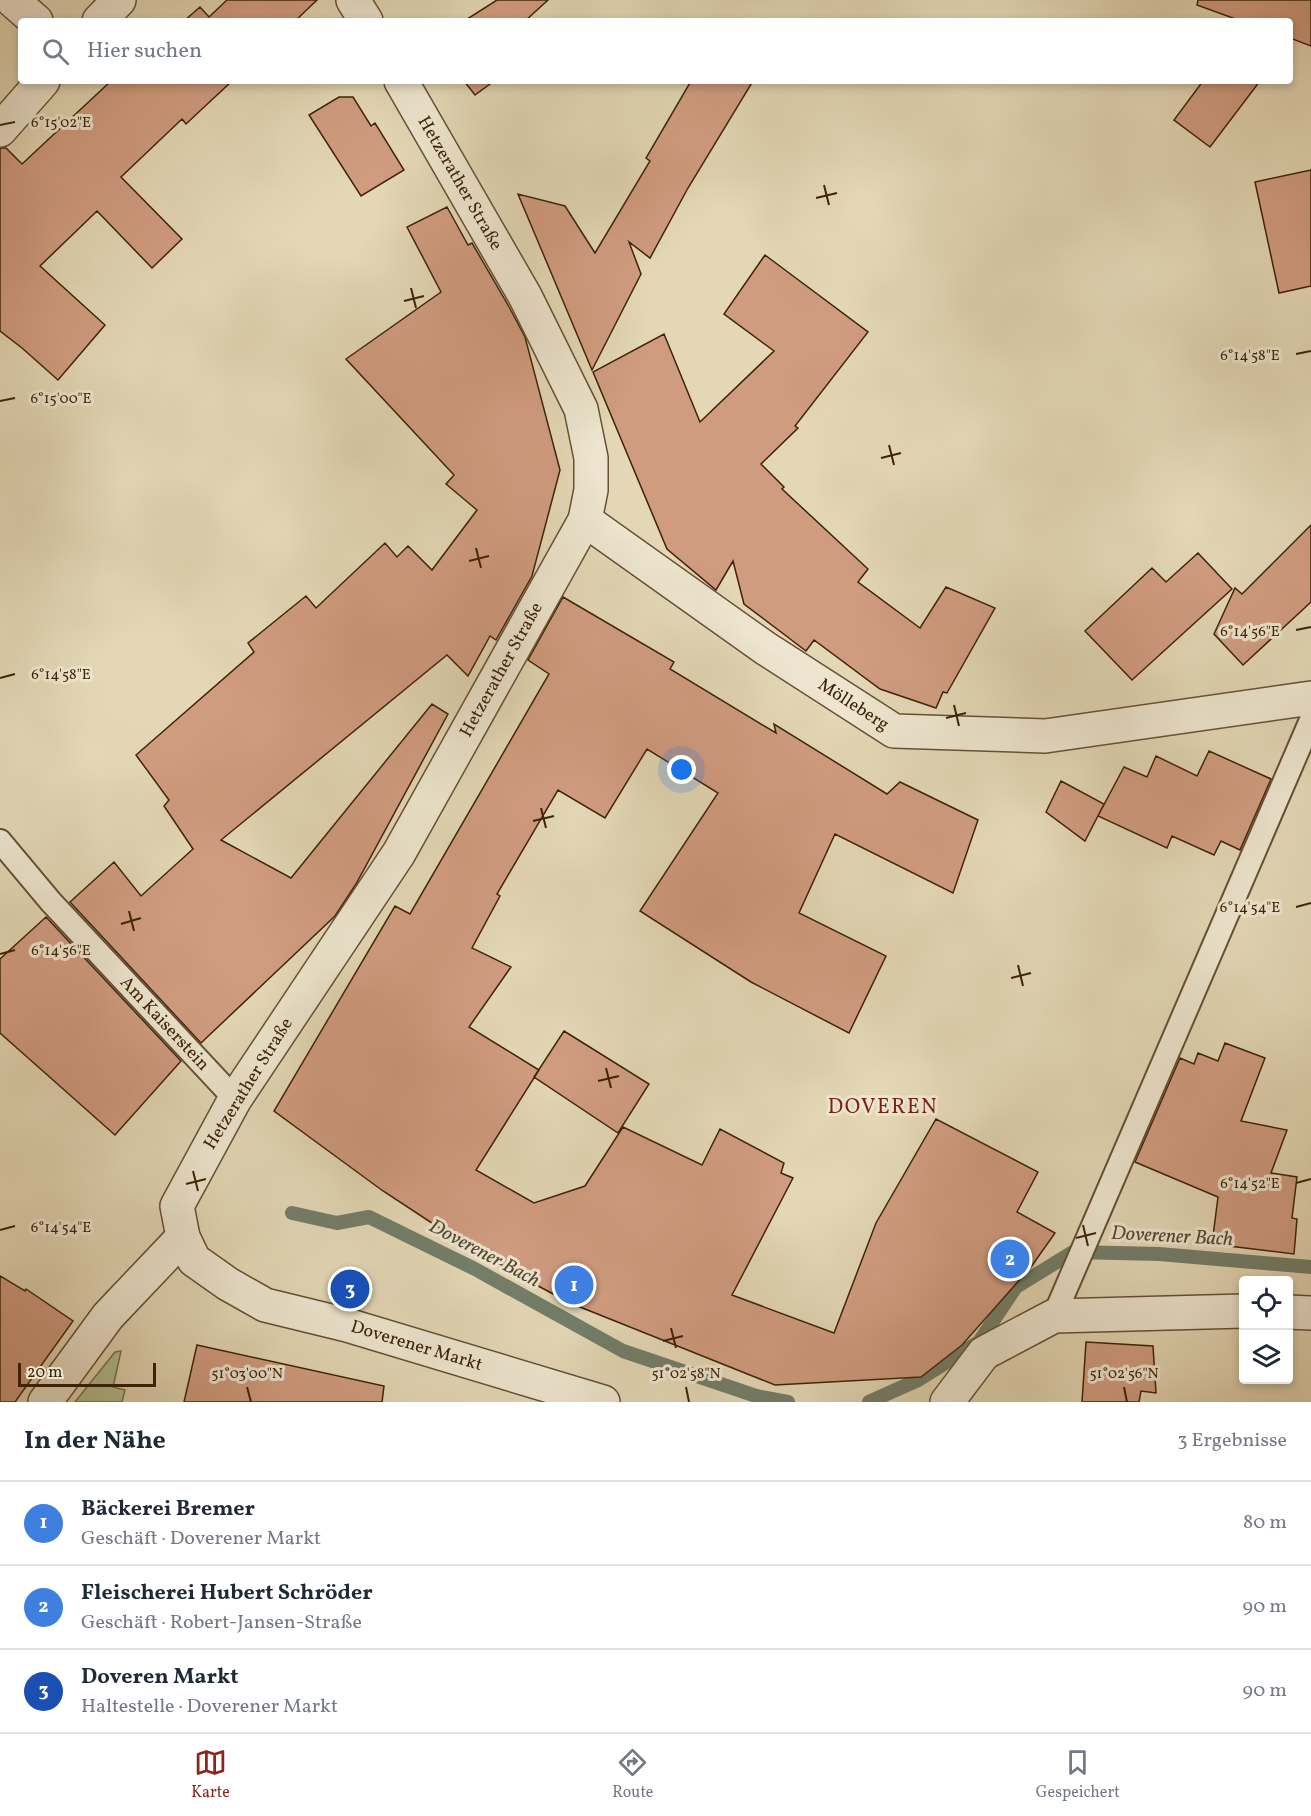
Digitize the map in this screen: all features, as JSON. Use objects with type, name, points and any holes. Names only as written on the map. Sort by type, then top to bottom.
[{"type":"street","points":[[12,0],[33,18]]},
{"type":"street","points":[[102,18],[119,0]]},
{"type":"street","points":[[353,0],[364,18]]},
{"type":"street","points":[[0,130],[40,84]]},
{"type":"street","name":"Hetzerather Straße","points":[[183,1237],[177,1206],[235,1099],[399,853],[585,520],[591,490],[591,458],[582,409],[525,296],[403,84]]},
{"type":"street","name":"Mölleberg","points":[[585,520],[765,648],[894,731],[1046,736],[1311,698]]},
{"type":"street","points":[[45,1402],[108,1316],[183,1237]]},
{"type":"street","name":"Doverener Markt","points":[[183,1237],[194,1260],[228,1284],[266,1305],[347,1324],[603,1402]]},
{"type":"street","points":[[947,1402],[984,1353],[1054,1316],[1239,1311]]},
{"type":"street","points":[[1293,1312],[1311,1313]]},
{"type":"lane","points":[[1054,1316],[1311,720]]},
{"type":"lane","name":"Am Kaiserstein","points":[[0,841],[51,902],[235,1099]]},
{"type":"green space","points":[[121,1351],[113,1387],[125,1390],[122,1402],[75,1402],[115,1352]]},
{"type":"building","points":[[227,0],[317,0],[298,18],[187,18],[200,7],[209,17]]},
{"type":"building","points":[[497,0],[548,0],[528,18],[469,18]]},
{"type":"building","points":[[1198,0],[1311,0],[1311,46],[1293,39],[1293,18],[1233,18],[1197,5]]},
{"type":"building","points":[[108,84],[229,84],[186,124],[182,119],[121,177],[182,239],[152,268],[97,211],[40,266],[105,325],[58,380],[0,331],[0,148],[6,148],[22,164]]},
{"type":"building","points":[[466,84],[490,84],[475,95]]},
{"type":"building","points":[[689,84],[751,84],[688,188],[650,258],[629,242],[641,274],[592,370],[518,194],[565,206],[595,253],[650,161],[646,158]]},
{"type":"building","points":[[1201,84],[1258,84],[1210,147],[1174,120]]},
{"type":"building","points":[[339,97],[353,97],[371,126],[375,123],[404,170],[361,196],[309,115]]},
{"type":"building","points":[[1311,170],[1311,286],[1279,293],[1255,182]]},
{"type":"building","points":[[447,207],[468,245],[472,243],[525,337],[560,470],[532,576],[496,640],[490,636],[468,676],[447,655],[221,840],[291,878],[432,704],[448,714],[356,884],[335,916],[201,1043],[70,902],[114,862],[141,896],[193,849],[164,806],[169,800],[136,755],[254,652],[248,643],[306,596],[316,608],[385,543],[397,557],[408,546],[432,570],[477,510],[446,484],[454,475],[346,359],[441,292],[407,227]]},
{"type":"building","points":[[765,255],[868,332],[795,426],[798,428],[761,464],[784,487],[782,489],[868,569],[858,582],[920,628],[946,587],[995,608],[947,693],[943,692],[936,708],[880,689],[814,640],[806,651],[744,604],[733,561],[716,590],[667,549],[593,372],[664,334],[700,422],[774,351],[724,314]]},
{"type":"building","points":[[1311,525],[1311,602],[1243,665],[1214,634],[1235,588],[1242,594]]},
{"type":"building","points":[[1198,553],[1232,589],[1132,680],[1085,631],[1152,568],[1166,582]]},
{"type":"building","points":[[563,597],[674,662],[670,669],[776,733],[774,724],[887,794],[900,782],[978,820],[953,893],[835,834],[799,913],[886,956],[849,1033],[751,982],[640,911],[718,793],[647,749],[605,818],[558,790],[497,894],[500,896],[472,948],[511,967],[469,1027],[539,1070],[476,1170],[534,1203],[585,1186],[623,1127],[702,1165],[720,1129],[784,1163],[781,1173],[793,1178],[732,1295],[834,1333],[876,1223],[936,1119],[1038,1172],[1017,1212],[1055,1233],[1031,1267],[962,1345],[921,1377],[775,1385],[570,1303],[441,1229],[383,1191],[274,1111],[395,906],[410,914],[549,674],[528,660]]},
{"type":"building","points":[[1209,751],[1271,779],[1240,850],[1221,841],[1214,855],[1172,836],[1167,848],[1098,816],[1124,767],[1147,777],[1156,756],[1197,776]]},
{"type":"building","points":[[1061,781],[1104,804],[1085,841],[1046,812]]},
{"type":"building","points":[[46,917],[181,1061],[115,1135],[0,1033],[0,959]]},
{"type":"building","points":[[564,1031],[649,1084],[618,1133],[534,1077]]},
{"type":"building","points":[[1225,1043],[1265,1058],[1241,1121],[1287,1130],[1271,1173],[1297,1177],[1292,1218],[1297,1219],[1294,1254],[1212,1244],[1218,1197],[1135,1162],[1180,1058],[1194,1064],[1198,1053],[1218,1061]]},
{"type":"building","points":[[0,1276],[25,1291],[26,1289],[73,1321],[15,1402],[0,1402]]},
{"type":"building","points":[[1086,1342],[1153,1346],[1156,1393],[1141,1391],[1139,1402],[1082,1402]]},
{"type":"building","points":[[197,1345],[384,1386],[382,1402],[184,1402]]},
{"type":"waterway","name":"Doverener Bach","points":[[292,1213],[337,1223],[369,1217],[475,1269],[623,1351],[756,1396],[788,1402]]},
{"type":"waterway","name":"Doverener Bach","points":[[869,1402],[918,1380],[979,1342],[1016,1287],[1073,1252],[1159,1254],[1311,1267]]},
{"type":"place","name":"Fleischerei Hubert Schröder","points":[[1010,1259]]},
{"type":"place","name":"Bäckerei Bremer","points":[[574,1285]]},
{"type":"place","name":"Doveren Markt","points":[[350,1289]]},
{"type":"district","name":"DOVEREN","points":[[883,1107]]}]
